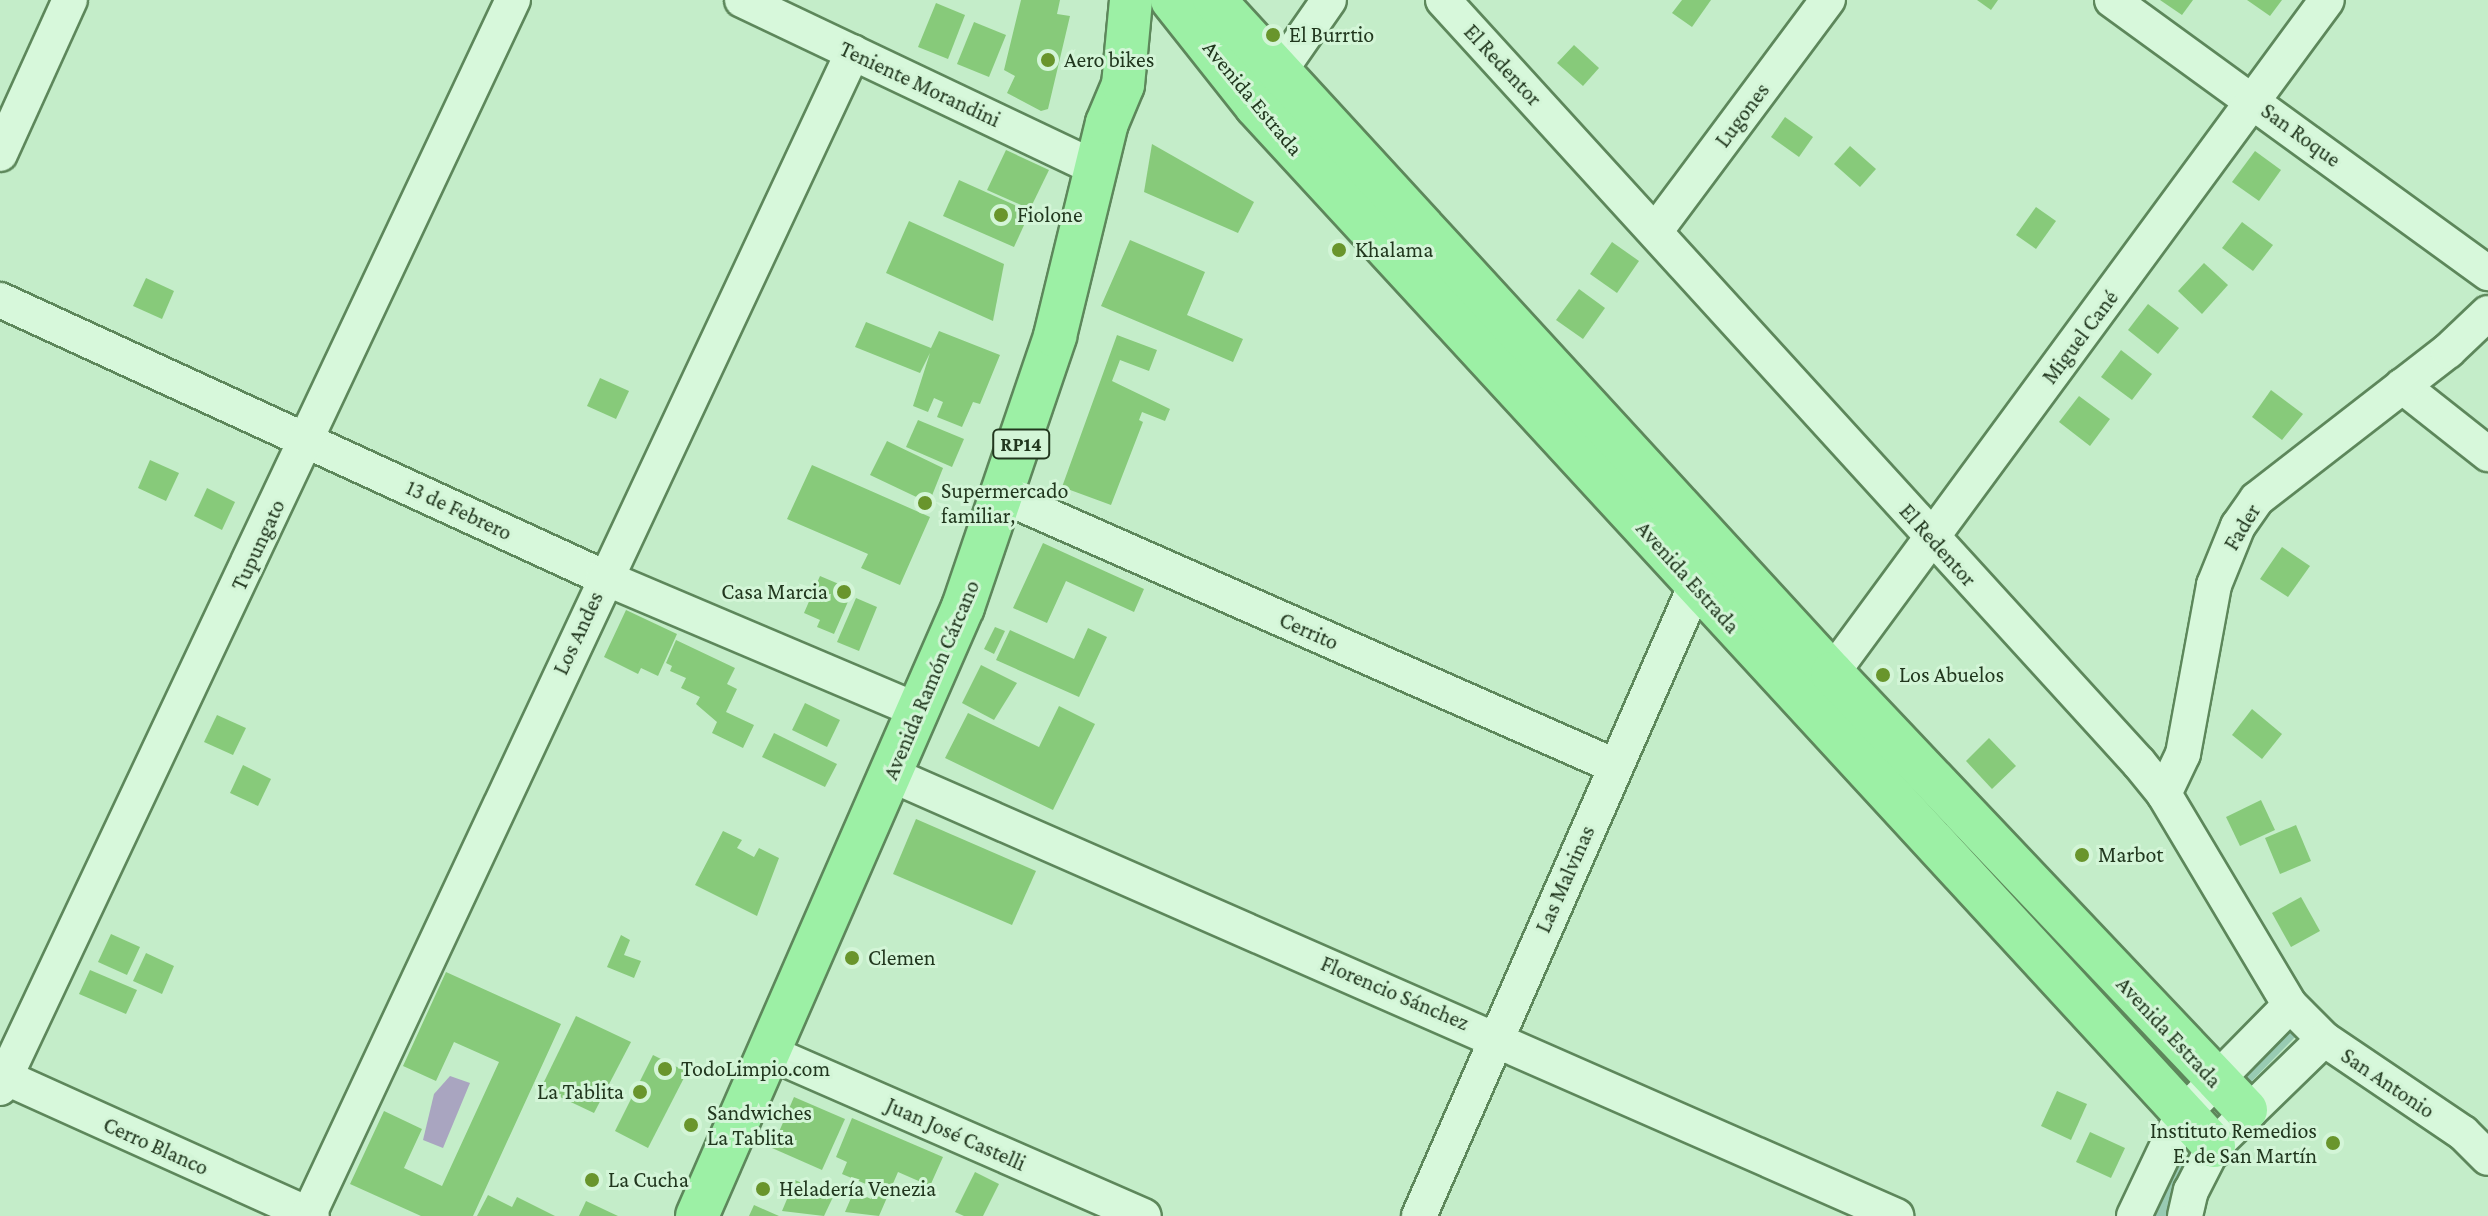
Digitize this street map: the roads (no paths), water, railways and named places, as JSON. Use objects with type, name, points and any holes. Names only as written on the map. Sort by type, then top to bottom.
[{"type":"main road","name":"Avenida Ramón Cárcano","points":[[1107,123],[1101,83],[1108,0]]},
{"type":"main road","name":"Avenida Ramón Cárcano","points":[[697,1216],[921,712],[1003,496],[1055,336],[1107,123],[1123,85],[1131,0]]},
{"type":"main road","name":"Avenida Estrada","points":[[1172,0],[1208,18],[1280,69],[1832,673],[2214,1081],[2246,1110]]},
{"type":"main road","points":[[1127,57],[1153,28],[1181,26],[1208,18]]},
{"type":"main road","name":"Avenida Estrada","points":[[1208,18],[1256,106],[1611,489],[1694,588],[1884,788],[2182,1115],[2214,1146]]},
{"type":"main road","points":[[1884,788],[1913,757]]},
{"type":"street","points":[[0,154],[70,0]]},
{"type":"street","name":"Tupungato","points":[[2,1080],[308,440],[513,0]]},
{"type":"street","name":"Teniente Morandini","points":[[742,0],[1098,169]]},
{"type":"street","points":[[1256,106],[1329,0]]},
{"type":"street","name":"El Redentor","points":[[1443,0],[1657,229],[1930,537],[2164,794],[2290,1005]]},
{"type":"street","name":"Lugones","points":[[1657,229],[1828,0]]},
{"type":"street","name":"San Roque","points":[[2112,0],[2488,273]]},
{"type":"street","name":"Miguel Cané","points":[[1832,673],[2255,102],[2327,0]]},
{"type":"street","name":"Los Andes","points":[[309,1215],[603,577],[853,52]]},
{"type":"street","name":"13 de Febrero","points":[[0,300],[603,577],[921,712]]},
{"type":"street","name":"Fader","points":[[2164,794],[2183,754],[2214,585],[2238,526],[2257,499],[2402,386],[2488,313]]},
{"type":"street","points":[[2402,386],[2488,454]]},
{"type":"street","points":[[1611,489],[1639,459]]},
{"type":"street","name":"Cerrito","points":[[1003,496],[1615,766]]},
{"type":"street","name":"Las Malvinas","points":[[1419,1216],[1714,543]]},
{"type":"street","name":"Florencio Sánchez","points":[[892,775],[1496,1037],[1896,1216]]},
{"type":"street","points":[[2134,1216],[2182,1115],[2290,1005]]},
{"type":"street","name":"San Antonio","points":[[2290,1005],[2324,1039],[2463,1133],[2488,1158]]},
{"type":"street","points":[[2185,1216],[2191,1191],[2214,1146],[2246,1110],[2324,1039]]},
{"type":"street","name":"Juan José Castelli","points":[[768,1052],[1144,1216]]},
{"type":"street","name":"Cerro Blanco","points":[[2,1080],[309,1215]]},
{"type":"place","name":"El Burrtio","points":[[1273,35]]},
{"type":"place","name":"Aero bikes","points":[[1048,60]]},
{"type":"place","name":"Fiolone","points":[[1001,215]]},
{"type":"place","name":"Khalama","points":[[1339,250]]},
{"type":"place","name":"Supermercado familiar,","points":[[925,503]]},
{"type":"place","name":"Casa Marcia","points":[[844,592]]},
{"type":"place","name":"Los Abuelos","points":[[1883,675]]},
{"type":"place","name":"Marbot","points":[[2082,855]]},
{"type":"place","name":"Clemen","points":[[852,958]]},
{"type":"place","name":"TodoLimpio.com","points":[[665,1069]]},
{"type":"place","name":"La Tablita","points":[[640,1092]]},
{"type":"place","name":"Sandwiches La Tablita","points":[[691,1125]]},
{"type":"place","name":"Instituto Remedios E. de San Martín","points":[[2333,1143]]},
{"type":"place","name":"La Cucha","points":[[592,1180]]},
{"type":"place","name":"Heladería Venezia","points":[[763,1189]]}]
